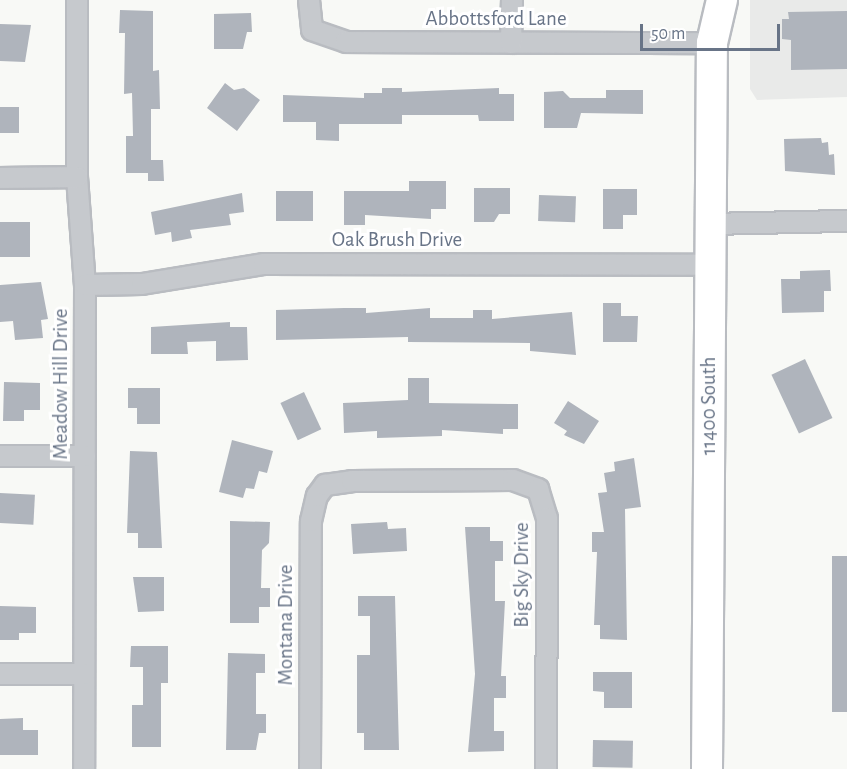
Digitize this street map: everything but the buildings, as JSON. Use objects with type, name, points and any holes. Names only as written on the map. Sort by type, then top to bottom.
[{"type":"main road","name":"11400 South","points":[[701,0],[712,43]]},
{"type":"main road","name":"11400 South","points":[[707,769],[712,43],[722,0]]},
{"type":"street","name":"Meadow Hill Drive","points":[[77,0],[77,177],[85,285],[84,769]]},
{"type":"street","name":"Abbottsford Lane","points":[[309,0],[312,30],[334,41],[712,43]]},
{"type":"street","points":[[511,43],[512,0]]},
{"type":"street","points":[[0,178],[77,177]]},
{"type":"street","points":[[710,224],[847,221]]},
{"type":"street","name":"Oak Brush Drive","points":[[85,285],[142,284],[264,264],[710,265]]},
{"type":"street","points":[[0,456],[85,456]]},
{"type":"street","name":"Big Sky Drive","points":[[325,485],[513,480],[538,489],[547,518],[546,769]]},
{"type":"street","name":"Montana Drive","points":[[310,769],[311,521],[325,485]]},
{"type":"street","points":[[0,675],[84,674]]},
{"type":"shaded area","points":[[750,0],[847,0],[847,97],[757,100],[750,89]]}]
